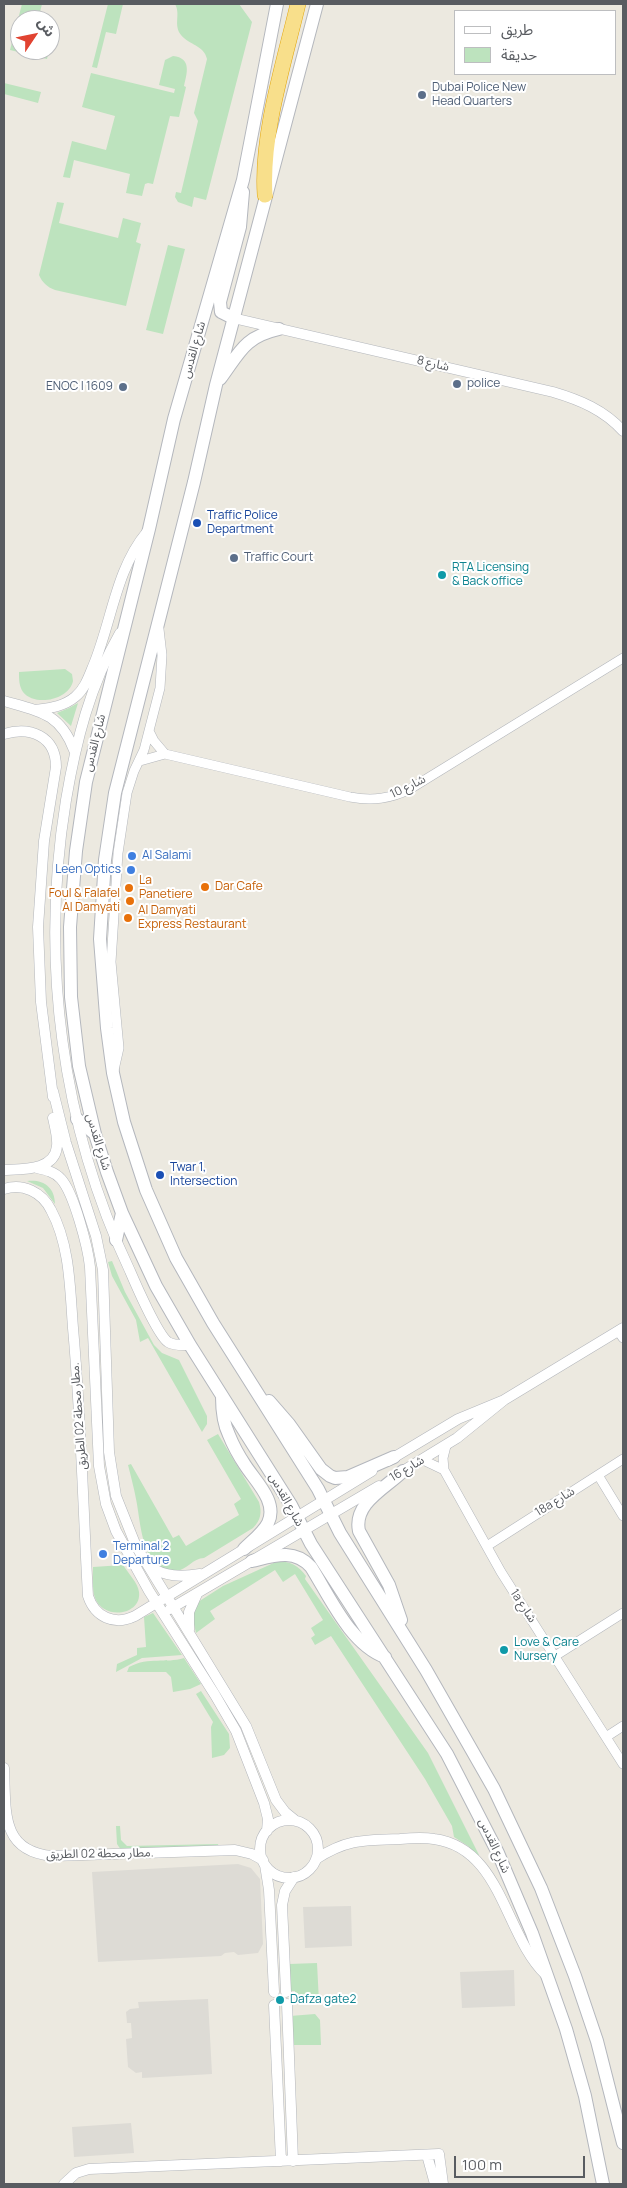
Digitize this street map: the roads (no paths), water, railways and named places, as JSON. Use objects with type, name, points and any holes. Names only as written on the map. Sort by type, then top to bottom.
[{"type":"highway","points":[[265,195],[263,169],[279,85],[298,4]]},
{"type":"main road","name":"شارع القدس","points":[[317,4],[281,145],[265,195],[233,318],[194,482],[122,760],[105,860],[100,939],[113,1073],[126,1129],[146,1190],[194,1291],[324,1500],[340,1533],[407,1639],[470,1745],[519,1840],[541,1888],[575,1976],[597,2042],[623,2143]]},
{"type":"main road","name":"شارع القدس","points":[[276,10],[242,180],[174,419],[149,529],[86,782],[76,851],[70,927],[70,988],[79,1066],[95,1134],[122,1213],[156,1286],[190,1345],[297,1517],[303,1530],[447,1754],[472,1798],[516,1894],[549,1977],[585,2096],[603,2184]]},
{"type":"main road","points":[[233,318],[221,312],[220,307],[243,210],[242,180]]},
{"type":"main road","points":[[216,385],[245,344],[258,335],[279,329]]},
{"type":"main road","points":[[77,1119],[95,1134]]},
{"type":"main road","points":[[116,1240],[122,1213]]},
{"type":"main road","points":[[254,1388],[282,1414],[321,1469],[330,1476],[335,1478],[348,1477],[394,1457]]},
{"type":"main road","points":[[222,1395],[222,1413],[228,1433],[245,1466],[264,1492],[270,1508],[268,1523],[244,1549]]},
{"type":"main road","points":[[403,1471],[363,1507],[359,1516],[358,1526],[388,1585],[407,1639]]},
{"type":"main road","points":[[252,1561],[284,1554],[302,1559],[311,1567],[356,1637],[373,1653],[385,1657]]},
{"type":"street","points":[[270,4],[276,10]]},
{"type":"street","name":"شارع 8","points":[[233,318],[454,374],[570,397],[598,410],[623,431]]},
{"type":"street","points":[[35,710],[62,705],[82,689],[104,639],[124,571],[134,551],[149,529]]},
{"type":"street","points":[[113,1073],[119,1048],[111,962],[118,853],[127,793],[149,732],[162,678],[158,622]]},
{"type":"street","points":[[124,626],[91,696],[74,750],[58,850],[54,933],[55,974],[61,1031],[77,1119],[94,1181],[116,1240],[138,1288],[165,1339],[172,1344],[190,1345]]},
{"type":"street","name":"شارع 10","points":[[140,761],[165,754],[338,794],[375,800],[399,795],[623,658]]},
{"type":"street","points":[[4,702],[35,710],[55,720],[62,727],[74,750]]},
{"type":"street","points":[[4,734],[21,730],[39,735],[49,743],[55,758],[56,767],[41,868],[38,927],[41,1002],[53,1091],[66,1143],[98,1242],[103,1270],[109,1452],[112,1477],[124,1520],[147,1564],[246,1726],[276,1800],[285,1812],[296,1821],[308,1827],[315,1836],[318,1848],[316,1859]]},
{"type":"street","points":[[149,732],[154,742],[165,754]]},
{"type":"street","points":[[4,1170],[37,1168],[51,1160],[57,1148],[53,1114],[53,1091]]},
{"type":"street","name":"مطار محطة 02 الطريق.","points":[[37,1168],[54,1173],[64,1182],[86,1242],[90,1268],[100,1478],[106,1504],[116,1531],[156,1603],[236,1731],[264,1803],[268,1819],[267,1831]]},
{"type":"street","name":"مطار محطة 02 الطريق.","points":[[4,1189],[16,1187],[27,1189],[38,1193],[46,1201],[55,1218],[65,1253],[80,1407],[88,1589],[91,1603],[100,1615],[121,1621],[134,1616],[297,1517]]},
{"type":"street","name":"شارع 16","points":[[297,1517],[458,1419],[504,1400],[622,1332]]},
{"type":"street","name":"شارع 16","points":[[303,1530],[446,1446],[504,1400]]},
{"type":"street","points":[[444,1470],[443,1458],[446,1446]]},
{"type":"street","name":"18a شارع","points":[[487,1546],[623,1459]]},
{"type":"street","points":[[423,1460],[444,1470]]},
{"type":"street","name":"1a شارع","points":[[444,1470],[487,1546],[623,1764]]},
{"type":"street","points":[[598,1475],[623,1516]]},
{"type":"street","points":[[163,1614],[303,1530]]},
{"type":"street","points":[[147,1564],[170,1576],[179,1577],[203,1574]]},
{"type":"street","points":[[189,1631],[189,1612],[198,1593]]},
{"type":"street","points":[[555,1656],[623,1613]]},
{"type":"street","points":[[606,1737],[623,1726]]},
{"type":"street","name":"مطار محطة 02 الطريق.","points":[[4,1768],[6,1823],[10,1833],[22,1849],[29,1852],[52,1856],[235,1850],[252,1854],[264,1862]]},
{"type":"street","points":[[274,1992],[270,1890],[262,1842],[267,1831],[280,1822],[296,1821]]},
{"type":"street","points":[[264,1862],[272,1871],[280,1876],[294,1877],[308,1870],[316,1859],[342,1844],[363,1840],[425,1838],[453,1844],[468,1852],[482,1867],[493,1883],[528,1952],[549,1977]]},
{"type":"street","points":[[286,1992],[282,1905],[285,1891],[294,1877]]},
{"type":"street","points":[[273,1970],[285,1970]]},
{"type":"street","points":[[287,2004],[293,2161]]},
{"type":"street","points":[[274,2005],[280,2161]]},
{"type":"street","points":[[276,2054],[289,2053]]},
{"type":"street","points":[[64,2184],[76,2173],[89,2169],[439,2154],[443,2184]]},
{"type":"street","points":[[427,2155],[435,2184]]},
{"type":"place","name":"Dubai Police New Head Quarters","points":[[422,95]]},
{"type":"place","name":"police","points":[[457,384]]},
{"type":"place","name":"ENOC | 1609","points":[[123,387]]},
{"type":"place","name":"Traffic Police Department","points":[[197,523]]},
{"type":"place","name":"Traffic Court","points":[[234,558]]},
{"type":"place","name":"RTA Licensing & Back office","points":[[442,575]]},
{"type":"place","name":"Al Salami","points":[[132,856]]},
{"type":"place","name":"Leen Optics","points":[[131,870]]},
{"type":"place","name":"Dar Cafe","points":[[205,887]]},
{"type":"place","name":"La Panetiere","points":[[129,888]]},
{"type":"place","name":"Foul & Falafel Al Damyati","points":[[130,901]]},
{"type":"place","name":"Al Damyati Express Restaurant","points":[[128,918]]},
{"type":"place","name":"Twar 1, Intersection","points":[[160,1175]]},
{"type":"place","name":"Terminal 2 Departure","points":[[103,1554]]},
{"type":"place","name":"Love & Care Nursery","points":[[504,1650]]},
{"type":"place","name":"Dafza gate2","points":[[280,2000]]}]
